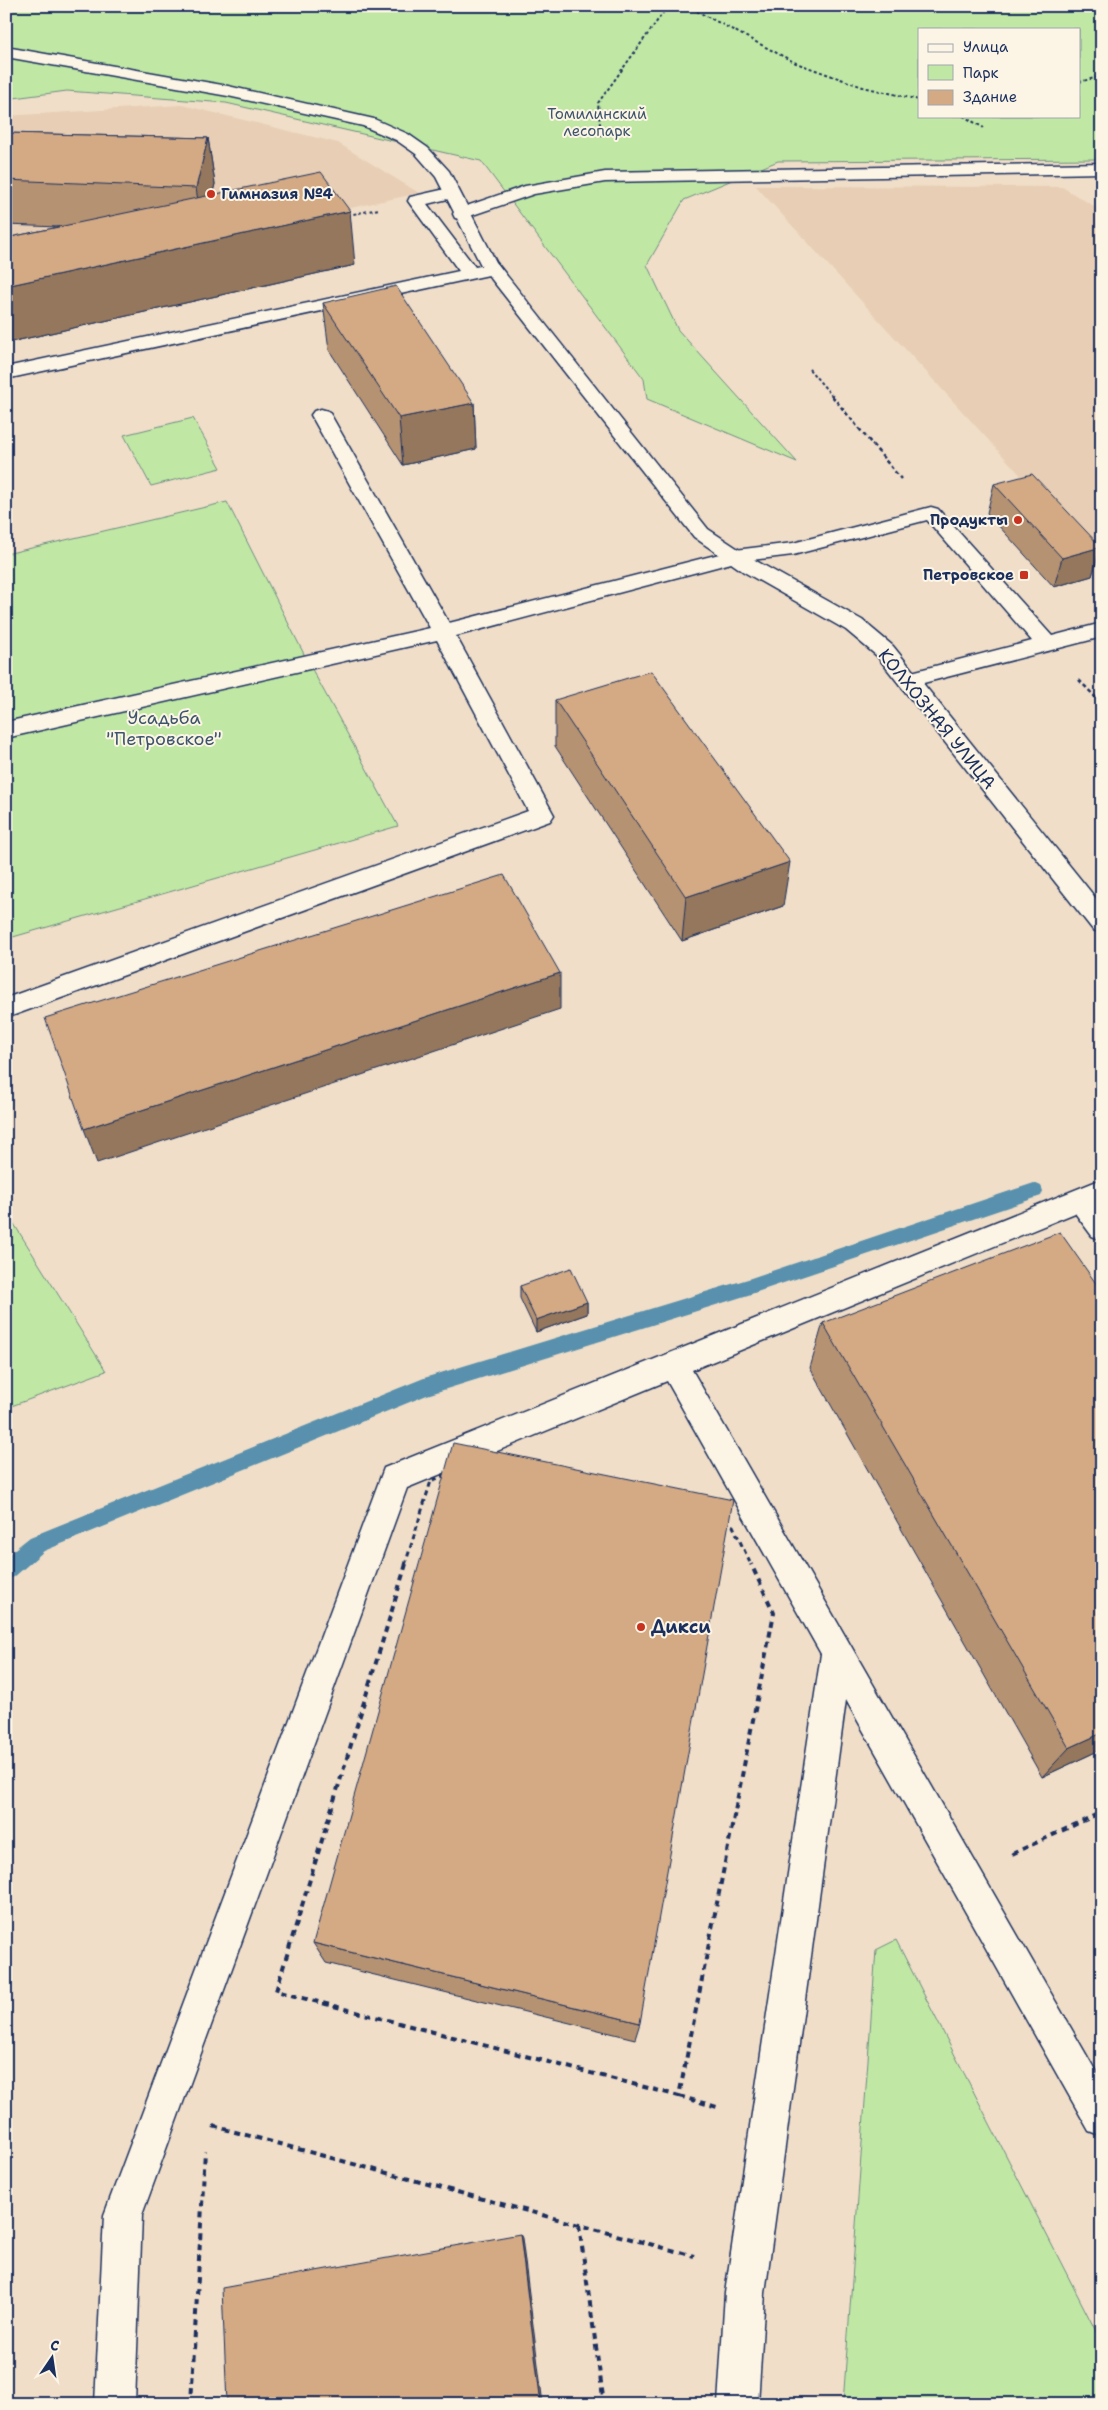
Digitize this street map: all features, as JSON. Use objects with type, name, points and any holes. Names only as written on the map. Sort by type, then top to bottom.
[{"type":"street","name":"КОЛХОЗНАЯ УЛИЦА","points":[[6,52],[228,91],[368,122],[402,137],[422,151],[443,175],[450,193],[492,269],[702,532],[735,556],[854,625],[885,651],[1102,924]]},
{"type":"street","points":[[462,214],[531,190],[605,177],[1102,168]]},
{"type":"street","points":[[450,193],[414,198],[470,273]]},
{"type":"street","points":[[6,373],[492,269]]},
{"type":"street","points":[[6,1008],[542,815],[443,632],[321,415]]},
{"type":"street","points":[[6,730],[443,632],[735,556],[794,549],[931,513],[1047,644]]},
{"type":"street","points":[[908,680],[1102,630]]},
{"type":"street","points":[[115,2404],[123,2215],[395,1478],[1091,1194],[1102,1228]]},
{"type":"street","points":[[673,1364],[1102,2118]]},
{"type":"street","points":[[738,2404],[745,2293],[837,1652]]},
{"type":"path","points":[[605,177],[598,103],[668,6]]},
{"type":"path","points":[[687,6],[796,63],[862,87],[918,100]]},
{"type":"path","points":[[1080,82],[1102,76]]},
{"type":"path","points":[[348,216],[414,198]]},
{"type":"path","points":[[809,369],[931,513]]},
{"type":"path","points":[[679,2096],[774,1614],[733,1526],[486,1474],[453,1472],[431,1480],[276,1991],[724,2109]]},
{"type":"path","points":[[964,1876],[1102,1812]]},
{"type":"path","points":[[206,2124],[700,2257]]},
{"type":"path","points":[[191,2404],[205,2144]]},
{"type":"path","points":[[579,2224],[604,2404]]},
{"type":"shaded area","name":"Гимназия №4","points":[[182,105],[338,143],[419,193],[6,283],[6,116]]},
{"type":"shaded area","points":[[756,186],[1062,187],[1102,211],[1102,564]]},
{"type":"green space","name":"Томилинский лесопарк","points":[[6,6],[1102,6],[1102,159],[778,161],[684,200],[647,265],[678,330],[797,462],[647,399],[644,379],[481,161],[226,103],[67,91],[6,99]]},
{"type":"green space","points":[[193,418],[221,468],[151,486],[124,435]]},
{"type":"green space","name":"Усадьба \"Петровское\"","points":[[227,502],[308,662],[398,826],[6,939],[6,554]]},
{"type":"green space","points":[[9,1216],[106,1371],[6,1408],[6,1221]]},
{"type":"green space","points":[[896,1940],[1102,2343],[1102,2390],[1097,2404],[843,2404],[876,1950]]},
{"type":"building","points":[[6,133],[208,138],[196,188],[6,180]]},
{"type":"building","points":[[321,172],[350,211],[6,286],[6,238]]},
{"type":"building","points":[[396,286],[474,403],[399,418],[323,303]]},
{"type":"building","points":[[1032,474],[1101,547],[1062,558],[994,484]]},
{"type":"building","points":[[651,671],[790,862],[686,897],[555,700]]},
{"type":"building","points":[[504,875],[560,973],[84,1129],[45,1018]]},
{"type":"building","points":[[1060,1232],[1102,1292],[1102,1733],[1069,1748],[823,1323]]},
{"type":"building","points":[[571,1268],[587,1302],[536,1320],[520,1286]]},
{"type":"building","points":[[453,1443],[733,1500],[640,2023],[313,1943]]},
{"type":"building","points":[[520,2234],[541,2404],[227,2404],[222,2288]]},
{"type":"waterway","points":[[6,1570],[37,1544],[424,1387],[748,1287],[1034,1191]]},
{"type":"place","name":"Гимназия №4","points":[[211,194]]},
{"type":"place","name":"Продукты","points":[[1018,520]]},
{"type":"place","name":"Петровское","points":[[1024,575]]},
{"type":"place","name":"Дикси","points":[[641,1627]]}]
